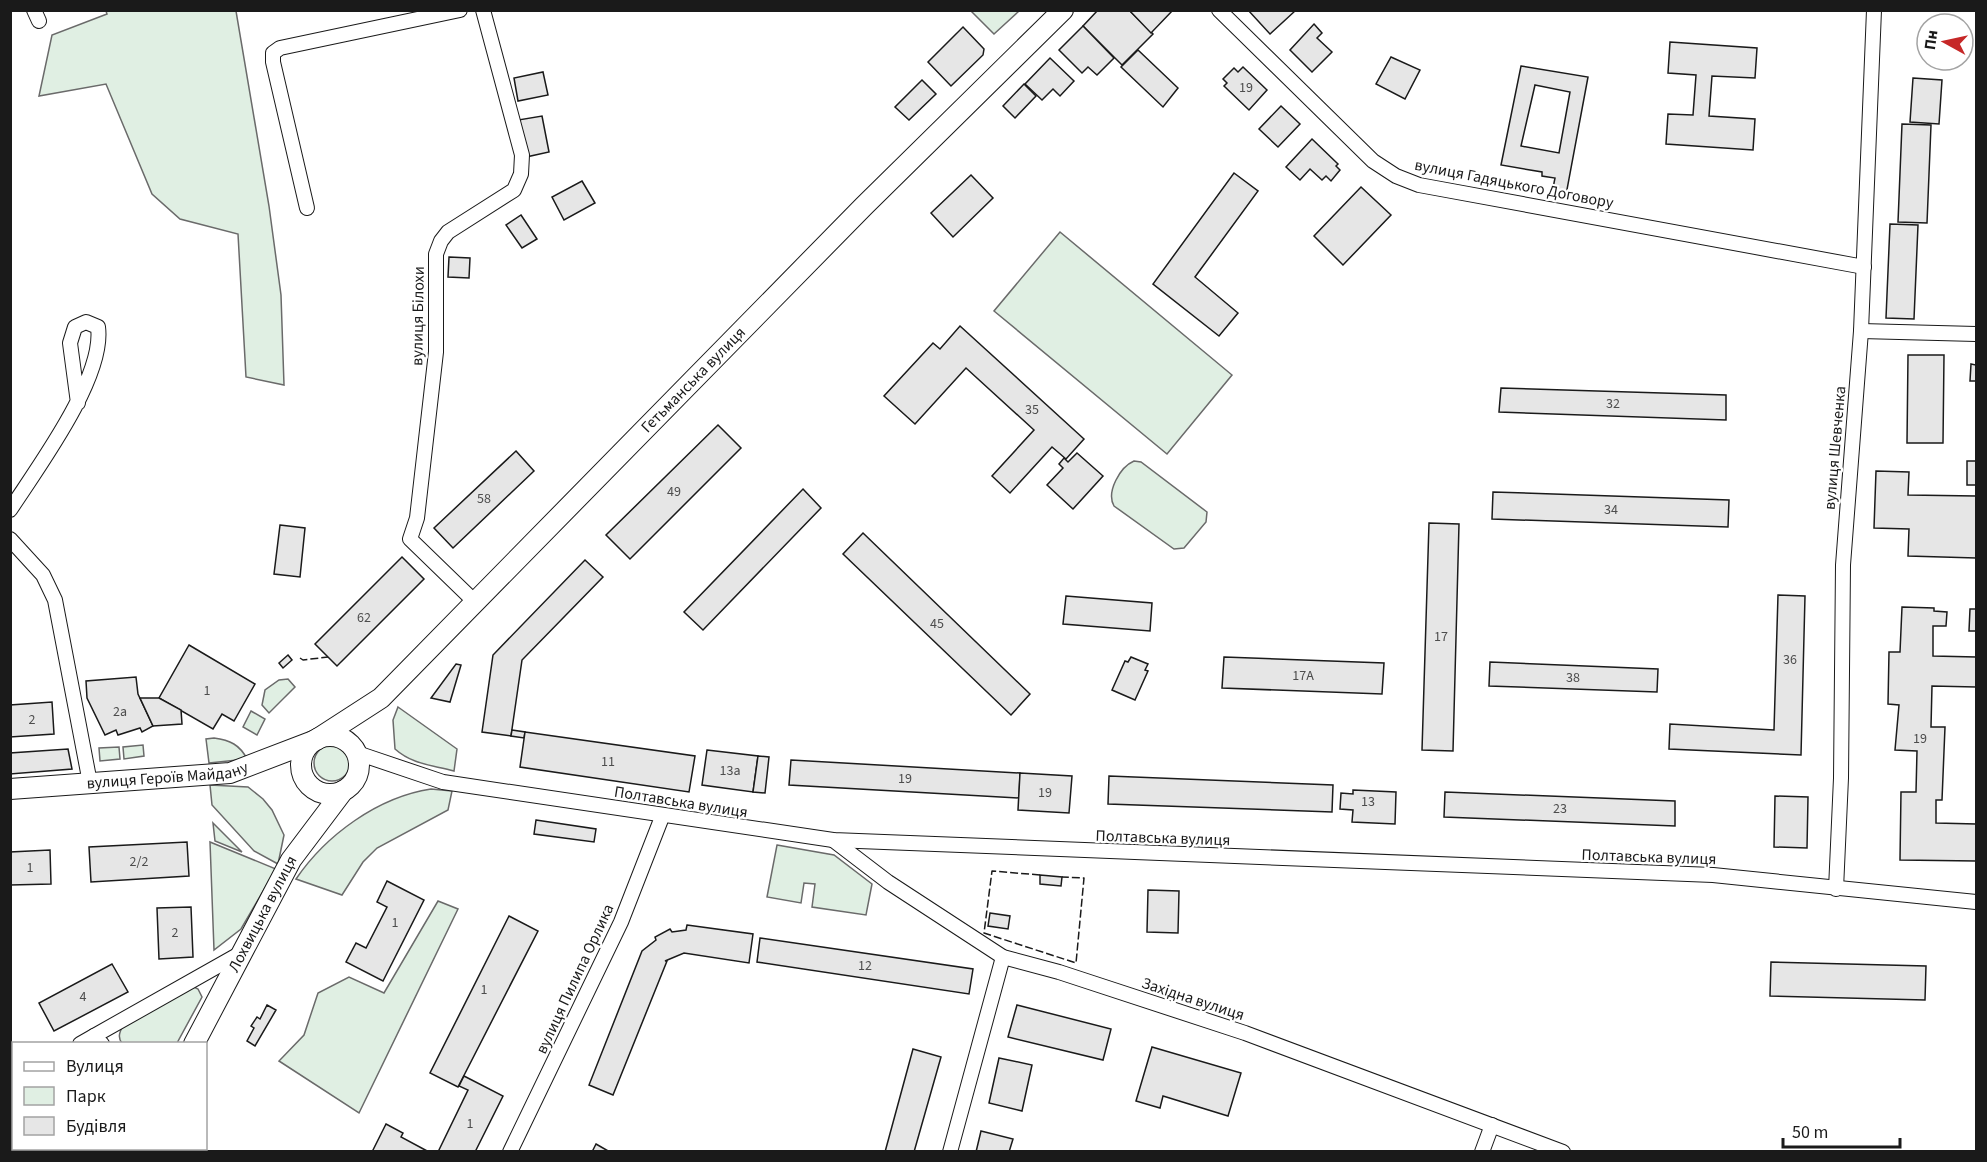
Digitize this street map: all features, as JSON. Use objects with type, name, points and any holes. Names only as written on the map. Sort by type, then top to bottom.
[{"type":"street","points":[[307,208],[273,62],[273,53],[280,48],[460,10]]},
{"type":"street","name":"вулиця Білохи","points":[[475,602],[410,539],[417,518],[435,352],[436,255],[441,241],[448,232],[514,190],[521,174],[522,155],[483,10]]},
{"type":"street","name":"Гетьманська вулиця","points":[[316,740],[381,698],[584,488],[717,359],[864,206],[1063,10]]},
{"type":"street","name":"вулиця Гадяцького Договору","points":[[1219,10],[1373,161],[1403,179],[1419,185],[1864,267]]},
{"type":"street","name":"вулиця Шевченка","points":[[1836,888],[1841,778],[1843,565],[1861,331],[1874,10]]},
{"type":"street","points":[[10,510],[78,403],[100,342],[98,327],[86,322],[75,327],[70,344],[78,403]]},
{"type":"street","points":[[1861,331],[1977,334]]},
{"type":"street","points":[[10,539],[43,575],[55,600],[90,783]]},
{"type":"street","points":[[337,737],[352,746],[357,753],[358,772],[355,781],[343,791],[326,794],[318,791],[306,780],[303,772],[303,756],[316,740],[337,737]]},
{"type":"street","name":"вулиця Героїв Майдану","points":[[10,789],[230,773],[316,740]]},
{"type":"street","name":"Полтавська вулиця","points":[[357,753],[443,782],[662,817],[833,840],[1713,875],[1977,902]]},
{"type":"street","name":"Лохвицька вулиця","points":[[195,1042],[291,860],[343,791]]},
{"type":"street","name":"вулиця Пилипа Орлика","points":[[510,1152],[621,922],[662,817]]},
{"type":"street","name":"Західна вулиця","points":[[833,840],[888,882],[1003,957],[1059,972],[1245,1033],[1563,1152]]},
{"type":"street","points":[[98,1040],[243,952]]},
{"type":"street","points":[[950,1152],[1003,957]]},
{"type":"street","points":[[1482,1152],[1492,1125]]},
{"type":"green space","points":[[106,11],[236,11],[269,206],[281,295],[284,385],[246,377],[238,234],[180,219],[152,194],[106,84],[39,96],[52,35],[107,14]]},
{"type":"green space","points":[[971,11],[1019,11],[994,34]]},
{"type":"green space","points":[[1060,232],[1232,375],[1167,454],[994,311]]},
{"type":"green space","points":[[1134,461],[1141,462],[1207,512],[1206,522],[1184,548],[1174,549],[1114,506],[1112,494],[1116,480],[1119,474]]},
{"type":"green space","points":[[288,679],[295,687],[269,713],[262,705],[265,690],[279,680]]},
{"type":"green space","points":[[398,707],[457,749],[454,771],[423,764],[395,749],[393,720]]},
{"type":"green space","points":[[251,711],[265,719],[257,735],[243,727]]},
{"type":"green space","points":[[214,738],[234,744],[247,759],[209,763],[206,739]]},
{"type":"green space","points":[[143,745],[144,756],[124,759],[123,747]]},
{"type":"green space","points":[[332,745],[345,750],[350,763],[345,776],[332,781],[319,776],[314,763],[319,750]]},
{"type":"green space","points":[[119,747],[120,759],[100,761],[99,748]]},
{"type":"green space","points":[[210,785],[248,787],[263,799],[272,810],[284,835],[278,864],[254,851],[212,805]]},
{"type":"green space","points":[[431,789],[452,791],[448,810],[377,848],[363,862],[342,895],[296,879],[322,848],[355,820],[392,800]]},
{"type":"green space","points":[[213,823],[242,852],[215,841]]},
{"type":"green space","points":[[210,842],[276,869],[241,929],[214,950]]},
{"type":"green space","points":[[777,845],[834,855],[872,884],[866,915],[812,907],[815,884],[804,883],[801,903],[767,897]]},
{"type":"green space","points":[[438,901],[458,909],[359,1113],[279,1061],[304,1035],[318,993],[349,977],[384,993]]},
{"type":"green space","points":[[190,985],[198,989],[202,997],[178,1042],[122,1042],[120,1034],[124,1024]]},
{"type":"building","points":[[1098,10],[1129,10],[1153,34],[1122,65],[1083,26]]},
{"type":"building","points":[[1129,10],[1173,10],[1151,33]]},
{"type":"building","points":[[1248,10],[1295,10],[1295,11],[1270,34]]},
{"type":"building","points":[[1314,24],[1322,33],[1317,38],[1332,52],[1312,72],[1290,50]]},
{"type":"building","points":[[1083,26],[1114,58],[1097,75],[1088,67],[1082,73],[1059,50]]},
{"type":"building","points":[[963,27],[984,49],[983,55],[951,86],[928,62]]},
{"type":"building","points":[[1670,42],[1757,48],[1755,78],[1712,76],[1709,116],[1755,119],[1753,150],[1666,144],[1668,114],[1693,115],[1696,75],[1668,73]]},
{"type":"building","points":[[1138,50],[1178,88],[1163,107],[1121,67]]},
{"type":"building","points":[[1391,57],[1420,70],[1405,99],[1376,84]]},
{"type":"building","points":[[1050,58],[1074,81],[1060,96],[1053,89],[1042,100],[1025,84]]},
{"type":"building","points":[[1521,66],[1588,77],[1566,195],[1552,193],[1555,178],[1542,176],[1542,172],[1501,165]],"holes":[[[1535,85],[1570,92],[1559,153],[1521,146]]]},
{"type":"building","points":[[1243,67],[1267,90],[1249,110],[1224,86],[1227,83],[1223,79],[1234,68],[1238,72]]},
{"type":"building","points":[[543,72],[548,95],[518,101],[514,78]]},
{"type":"building","points":[[1913,78],[1942,80],[1939,124],[1910,122]]},
{"type":"building","points":[[922,80],[936,94],[909,120],[895,107]]},
{"type":"building","points":[[1024,84],[1036,96],[1015,118],[1003,106]]},
{"type":"building","points":[[1281,106],[1300,124],[1278,147],[1259,129]]},
{"type":"building","points":[[542,116],[549,152],[526,157],[518,120]]},
{"type":"building","points":[[1902,124],[1931,125],[1927,223],[1898,222]]},
{"type":"building","points":[[1312,139],[1338,164],[1336,166],[1340,170],[1331,181],[1326,176],[1322,180],[1310,169],[1300,180],[1286,167]]},
{"type":"building","points":[[1234,173],[1258,191],[1195,277],[1238,313],[1219,336],[1153,284]]},
{"type":"building","points":[[971,175],[993,198],[953,237],[931,213]]},
{"type":"building","points":[[582,181],[595,203],[564,220],[552,197]]},
{"type":"building","points":[[1361,187],[1391,215],[1343,265],[1314,236]]},
{"type":"building","points":[[521,215],[537,239],[522,248],[506,225]]},
{"type":"building","points":[[1890,224],[1918,225],[1914,319],[1886,318]]},
{"type":"building","points":[[449,257],[470,258],[469,278],[448,277]]},
{"type":"building","points":[[960,326],[1084,439],[1066,459],[1052,447],[1010,493],[992,476],[1034,430],[966,368],[915,424],[884,396],[933,343],[940,349]]},
{"type":"building","points":[[1908,355],[1944,355],[1943,443],[1907,443]]},
{"type":"building","points":[[1971,364],[1976,365],[1976,381],[1970,381]]},
{"type":"building","points":[[1501,388],[1726,395],[1726,420],[1499,412]]},
{"type":"building","points":[[718,425],[741,448],[630,559],[606,535]]},
{"type":"building","points":[[516,451],[534,471],[453,548],[434,528]]},
{"type":"building","points":[[1077,453],[1103,476],[1073,509],[1047,485],[1063,468],[1059,464],[1064,458],[1068,462]]},
{"type":"building","points":[[1967,461],[1976,461],[1976,485],[1967,485]]},
{"type":"building","points":[[1876,471],[1909,472],[1908,495],[1976,496],[1976,558],[1908,556],[1909,529],[1874,528]]},
{"type":"building","points":[[803,489],[821,508],[703,630],[684,612]]},
{"type":"building","points":[[1493,492],[1729,500],[1728,527],[1492,519]]},
{"type":"building","points":[[1429,523],[1459,524],[1453,751],[1422,750]]},
{"type":"building","points":[[280,525],[305,528],[300,577],[274,574]]},
{"type":"building","points":[[863,533],[1030,694],[1011,715],[843,554]]},
{"type":"building","points":[[402,557],[424,579],[337,666],[315,644]]},
{"type":"building","points":[[585,560],[603,577],[522,660],[511,736],[482,732],[493,655]]},
{"type":"building","points":[[1778,595],[1805,596],[1801,755],[1669,749],[1670,724],[1774,730]]},
{"type":"building","points":[[1066,596],[1152,603],[1150,631],[1063,624]]},
{"type":"building","points":[[1902,607],[1934,608],[1934,611],[1947,612],[1946,626],[1933,626],[1933,656],[1976,657],[1976,687],[1932,686],[1931,727],[1945,727],[1942,800],[1936,800],[1936,823],[1976,824],[1976,861],[1900,860],[1901,792],[1916,792],[1917,751],[1895,750],[1899,705],[1888,704],[1889,652],[1900,652]]},
{"type":"building","points":[[1970,609],[1976,609],[1976,631],[1969,631]]},
{"type":"building","points":[[189,645],[255,684],[234,721],[222,714],[213,729],[159,698]]},
{"type":"building","points":[[288,655],[292,660],[283,668],[279,663]]},
{"type":"building","points":[[1131,657],[1148,664],[1145,670],[1148,671],[1135,700],[1112,690],[1125,661],[1128,662]]},
{"type":"building","points":[[1224,657],[1384,663],[1382,694],[1222,688]]},
{"type":"building","points":[[1490,662],[1658,669],[1657,692],[1489,686]]},
{"type":"building","points":[[456,664],[461,665],[450,702],[431,698]]},
{"type":"building","points":[[136,677],[138,694],[153,726],[142,732],[140,728],[118,735],[116,730],[105,735],[87,698],[86,681]]},
{"type":"building","points":[[140,698],[159,698],[181,710],[182,724],[153,726]]},
{"type":"building","points":[[52,702],[54,734],[10,737],[10,705]]},
{"type":"building","points":[[512,730],[525,732],[524,738],[511,736]]},
{"type":"building","points":[[525,732],[695,756],[689,792],[520,767]]},
{"type":"building","points":[[68,749],[72,769],[10,774],[10,753]]},
{"type":"building","points":[[707,750],[758,756],[753,792],[702,785]]},
{"type":"building","points":[[758,756],[769,757],[765,793],[753,792]]},
{"type":"building","points":[[791,760],[1020,773],[1019,798],[789,785]]},
{"type":"building","points":[[1020,773],[1072,776],[1069,813],[1018,810]]},
{"type":"building","points":[[1109,776],[1333,785],[1332,812],[1108,804]]},
{"type":"building","points":[[1353,790],[1396,792],[1395,824],[1352,822],[1353,810],[1340,809],[1341,793],[1353,794]]},
{"type":"building","points":[[1445,792],[1675,801],[1675,826],[1444,817]]},
{"type":"building","points":[[1775,796],[1808,797],[1807,848],[1774,847]]},
{"type":"building","points":[[536,820],[596,829],[594,842],[534,834]]},
{"type":"building","points":[[187,842],[189,876],[91,882],[89,847]]},
{"type":"building","points":[[50,850],[51,884],[10,885],[10,852]]},
{"type":"building","points":[[1040,875],[1062,877],[1061,886],[1040,884]]},
{"type":"building","points":[[387,881],[424,900],[383,981],[346,962],[356,943],[366,948],[387,907],[377,902]]},
{"type":"building","points":[[1148,890],[1179,891],[1178,933],[1147,932]]},
{"type":"building","points":[[191,907],[193,957],[159,959],[157,908]]},
{"type":"building","points":[[990,913],[1010,916],[1008,929],[988,926]]},
{"type":"building","points":[[509,916],[538,931],[458,1087],[430,1073]]},
{"type":"building","points":[[687,925],[753,934],[749,963],[684,953],[665,961],[667,961],[613,1095],[589,1085],[642,951],[656,940],[655,937],[670,929],[672,932],[686,930]]},
{"type":"building","points":[[760,938],[973,969],[969,994],[757,962]]},
{"type":"building","points":[[1771,962],[1926,966],[1925,1000],[1770,996]]},
{"type":"building","points":[[112,964],[128,992],[54,1031],[39,1003]]},
{"type":"building","points":[[267,1005],[276,1010],[255,1046],[247,1041],[254,1028],[251,1026],[257,1017],[260,1019]]},
{"type":"building","points":[[1017,1005],[1111,1029],[1103,1060],[1008,1037]]},
{"type":"building","points":[[1152,1047],[1241,1073],[1228,1116],[1163,1096],[1160,1108],[1136,1101]]},
{"type":"building","points":[[913,1049],[941,1057],[914,1152],[885,1152]]},
{"type":"building","points":[[999,1058],[1032,1065],[1022,1111],[989,1103]]},
{"type":"building","points":[[464,1076],[503,1096],[475,1152],[438,1152],[468,1090],[459,1086]]},
{"type":"building","points":[[386,1124],[403,1133],[401,1137],[429,1152],[372,1152]]},
{"type":"building","points":[[981,1131],[1013,1139],[1009,1152],[976,1152]]},
{"type":"building","points":[[596,1144],[610,1152],[592,1152]]},
{"type":"building","points":[[76,1150],[96,1150],[95,1152],[77,1152]]},
{"type":"fence","points":[[300,658],[303,660],[328,657]]},
{"type":"fence","points":[[1040,875],[992,871],[984,933],[1076,963],[1084,878],[1062,877]]}]
